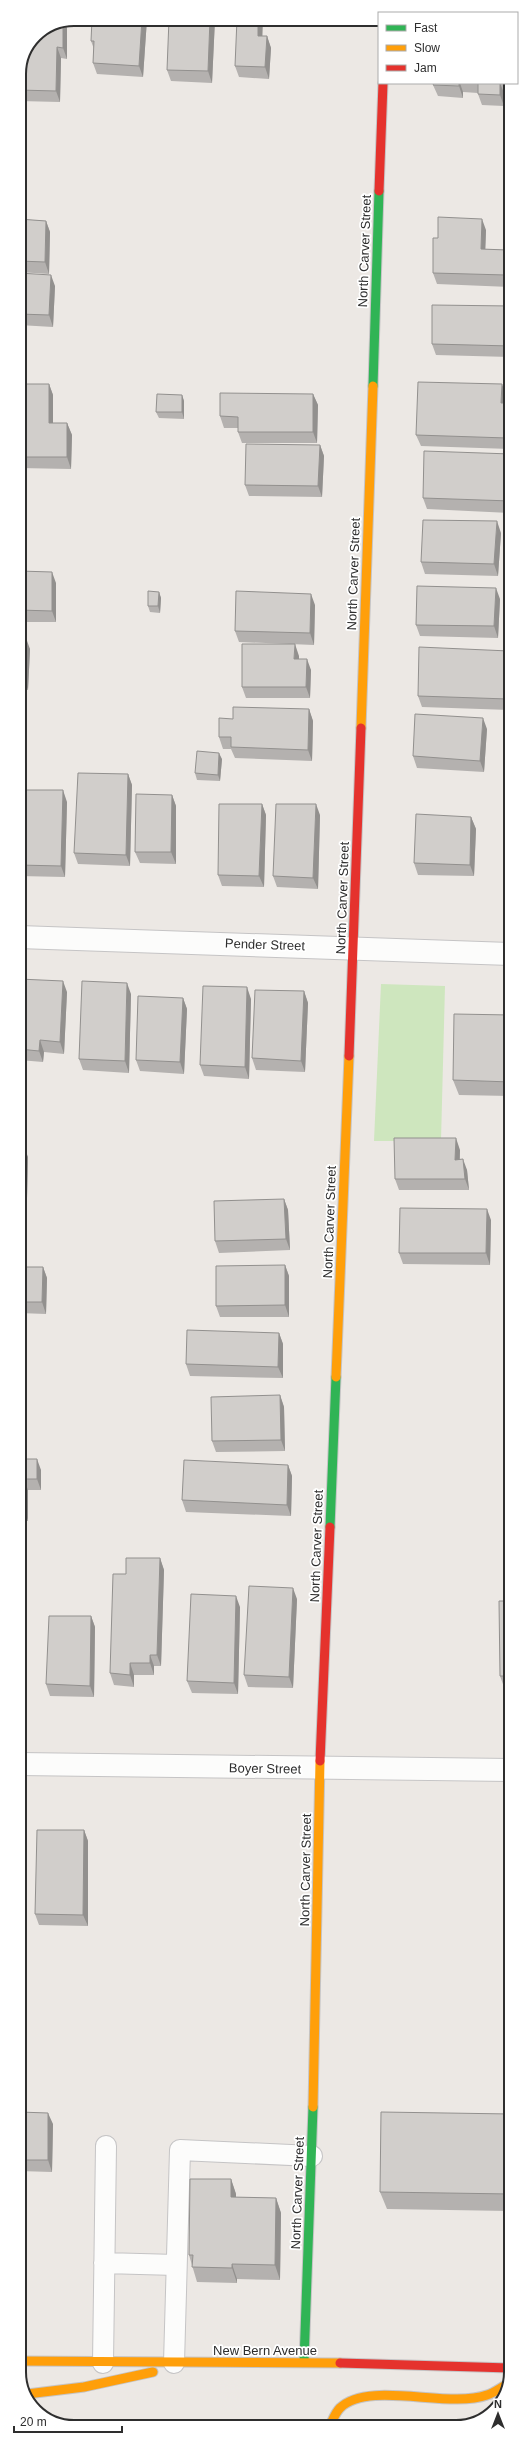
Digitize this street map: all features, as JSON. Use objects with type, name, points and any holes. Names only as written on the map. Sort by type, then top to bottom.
[{"type":"street","name":"North Carver Street","points":[[304,2362],[312,2156],[320,1769],[354,947],[383,84]]},
{"type":"street","name":"Pender Street","points":[[26,937],[354,947],[504,954]]},
{"type":"street","name":"Boyer Street","points":[[26,1764],[320,1769],[504,1770]]},
{"type":"street","name":"New Bern Avenue","points":[[26,2360],[103,2363],[304,2362],[504,2368]]},
{"type":"street","points":[[31,2393],[84,2387],[197,2363]]},
{"type":"street","points":[[331,2420],[332,2415],[352,2399],[380,2395],[451,2401],[481,2396],[501,2387]]},
{"type":"lane","points":[[103,2363],[106,2146]]},
{"type":"lane","points":[[174,2363],[180,2150],[312,2156]]},
{"type":"lane","points":[[104,2263],[176,2265]]},
{"type":"green space","points":[[381,984],[445,986],[441,1141],[374,1141]]},
{"type":"building","points":[[92,26],[142,26],[139,66],[93,63],[94,41],[91,41]]},
{"type":"building","points":[[169,26],[210,26],[208,71],[167,70]]},
{"type":"building","points":[[237,26],[258,26],[258,36],[267,36],[265,67],[235,66]]},
{"type":"building","points":[[63,27],[63,48],[57,47],[56,91],[26,90],[27,64],[34,47],[40,40],[47,34]]},
{"type":"building","points":[[459,84],[459,86],[433,85]]},
{"type":"building","points":[[478,84],[500,84],[500,95],[478,94]]},
{"type":"building","points":[[438,217],[482,219],[481,249],[504,250],[504,275],[433,273],[433,238],[438,238]]},
{"type":"building","points":[[26,220],[46,221],[45,262],[26,261]]},
{"type":"building","points":[[26,273],[51,275],[49,315],[26,314]]},
{"type":"building","points":[[432,305],[504,306],[504,346],[432,344]]},
{"type":"building","points":[[418,382],[502,384],[501,403],[504,403],[504,438],[416,435]]},
{"type":"building","points":[[26,384],[49,384],[49,423],[67,423],[67,457],[26,457]]},
{"type":"building","points":[[220,393],[313,394],[313,432],[238,432],[238,417],[220,416]]},
{"type":"building","points":[[157,394],[182,395],[182,412],[156,412]]},
{"type":"building","points":[[246,444],[320,445],[318,486],[245,485]]},
{"type":"building","points":[[424,451],[504,454],[504,501],[423,498]]},
{"type":"building","points":[[423,520],[497,521],[494,564],[421,562]]},
{"type":"building","points":[[26,571],[52,572],[52,611],[26,610]]},
{"type":"building","points":[[417,586],[496,588],[494,626],[416,625]]},
{"type":"building","points":[[148,591],[159,592],[158,606],[148,606]]},
{"type":"building","points":[[236,591],[311,594],[310,633],[235,631]]},
{"type":"building","points":[[242,644],[295,644],[294,659],[307,659],[306,687],[242,687]]},
{"type":"building","points":[[419,647],[504,651],[504,699],[418,696]]},
{"type":"building","points":[[233,707],[309,709],[308,750],[231,747],[231,737],[219,737],[219,718],[233,719]]},
{"type":"building","points":[[415,714],[483,718],[480,761],[413,756]]},
{"type":"building","points":[[197,751],[219,753],[218,775],[195,773]]},
{"type":"building","points":[[78,773],[128,774],[126,855],[74,853]]},
{"type":"building","points":[[26,790],[63,790],[61,866],[26,865]]},
{"type":"building","points":[[136,794],[172,795],[171,852],[135,852]]},
{"type":"building","points":[[219,804],[262,804],[259,876],[218,875]]},
{"type":"building","points":[[276,804],[316,804],[313,878],[273,876]]},
{"type":"building","points":[[416,814],[471,817],[470,865],[414,863]]},
{"type":"building","points":[[26,979],[63,981],[60,1042],[40,1040],[39,1051],[26,1050]]},
{"type":"building","points":[[82,981],[127,983],[125,1061],[79,1059]]},
{"type":"building","points":[[203,986],[247,987],[245,1067],[200,1065]]},
{"type":"building","points":[[255,990],[304,991],[301,1061],[252,1058]]},
{"type":"building","points":[[138,996],[183,998],[180,1062],[136,1060]]},
{"type":"building","points":[[454,1014],[504,1015],[504,1082],[453,1080]]},
{"type":"building","points":[[394,1138],[456,1138],[455,1160],[463,1159],[465,1179],[395,1179]]},
{"type":"building","points":[[284,1199],[286,1239],[215,1241],[214,1201]]},
{"type":"building","points":[[400,1208],[487,1209],[486,1253],[399,1253]]},
{"type":"building","points":[[285,1265],[285,1305],[216,1306],[216,1266]]},
{"type":"building","points":[[26,1267],[43,1267],[42,1302],[26,1302]]},
{"type":"building","points":[[187,1330],[279,1333],[278,1367],[186,1364]]},
{"type":"building","points":[[280,1395],[281,1440],[212,1441],[211,1397]]},
{"type":"building","points":[[26,1459],[37,1459],[37,1479],[26,1479]]},
{"type":"building","points":[[184,1460],[288,1465],[287,1505],[182,1500]]},
{"type":"building","points":[[126,1558],[160,1558],[157,1655],[150,1655],[150,1663],[130,1663],[130,1675],[110,1673],[113,1574],[126,1574]]},
{"type":"building","points":[[249,1586],[293,1588],[289,1677],[244,1675]]},
{"type":"building","points":[[191,1594],[236,1596],[234,1683],[187,1681]]},
{"type":"building","points":[[499,1601],[504,1601],[504,1676],[500,1676]]},
{"type":"building","points":[[49,1616],[91,1616],[90,1686],[46,1684]]},
{"type":"building","points":[[37,1830],[84,1830],[83,1915],[35,1914]]},
{"type":"building","points":[[26,2112],[48,2113],[48,2160],[26,2160]]},
{"type":"building","points":[[381,2112],[504,2114],[504,2194],[380,2192]]},
{"type":"building","points":[[190,2179],[231,2179],[231,2197],[276,2198],[275,2265],[232,2264],[232,2268],[192,2267],[193,2255],[189,2255]]},
{"type":"traffic: fast","points":[[373,386],[379,191]]},
{"type":"traffic: fast","points":[[330,1527],[336,1377]]},
{"type":"traffic: fast","points":[[304,2362],[313,2107]]},
{"type":"traffic: slow","points":[[361,728],[373,386]]},
{"type":"traffic: slow","points":[[336,1377],[349,1056]]},
{"type":"traffic: slow","points":[[313,2107],[320,1761]]},
{"type":"traffic: slow","points":[[26,2361],[340,2363]]},
{"type":"traffic: slow","points":[[31,2393],[84,2387],[153,2372]]},
{"type":"traffic: slow","points":[[332,2420],[340,2408],[353,2400],[370,2396],[389,2395],[452,2399],[471,2398],[490,2394],[501,2388]]},
{"type":"traffic: jam","points":[[379,191],[383,84]]},
{"type":"traffic: jam","points":[[349,1056],[361,728]]},
{"type":"traffic: jam","points":[[320,1761],[330,1527]]},
{"type":"traffic: jam","points":[[340,2363],[504,2368]]}]
